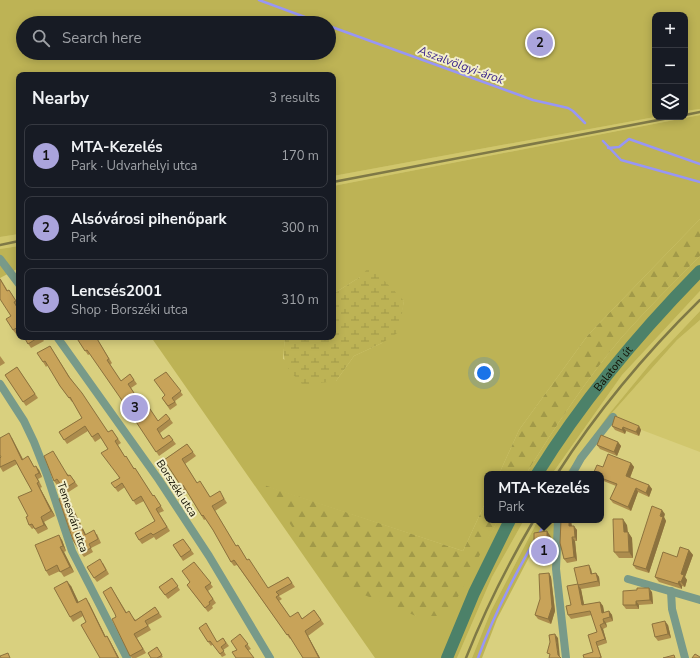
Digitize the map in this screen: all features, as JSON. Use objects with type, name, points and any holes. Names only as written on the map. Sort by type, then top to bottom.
[{"type":"main road","name":"Balatoni út","points":[[539,471],[564,433],[606,375],[647,327],[700,271]]},
{"type":"main road","points":[[447,658],[474,592],[508,523]]},
{"type":"street","points":[[0,259],[16,280]]},
{"type":"street","name":"Borszéki utca","points":[[59,340],[159,480],[209,556],[270,658]]},
{"type":"street","name":"Temesvári utca","points":[[0,384],[24,421],[34,442],[48,475],[72,551],[127,658]]},
{"type":"street","points":[[574,471],[581,458],[613,417]]},
{"type":"street","points":[[558,523],[556,569],[566,658]]},
{"type":"street","points":[[628,578],[700,600]]},
{"type":"street","points":[[671,591],[672,609],[685,658]]},
{"type":"shaded area","points":[[700,109],[700,115],[688,117],[688,111]]},
{"type":"shaded area","points":[[652,118],[652,120],[674,120],[336,185],[336,175]]},
{"type":"shaded area","points":[[16,234],[16,246],[0,249],[0,237]]},
{"type":"shaded area","points":[[700,291],[700,311],[650,364],[609,414],[568,471],[554,471],[622,375]]},
{"type":"shaded area","points":[[700,320],[700,452],[618,421],[611,414],[677,340]]},
{"type":"shaded area","points":[[522,523],[536,523],[491,611],[472,658],[457,658],[492,577]]},
{"type":"green space","points":[[0,0],[700,0],[700,109],[688,111],[688,12],[652,12],[652,118],[336,175],[336,72],[16,72],[16,234],[0,237]]},
{"type":"green space","points":[[700,115],[700,219],[588,335],[519,430],[500,471],[484,471],[484,506],[463,551],[265,486],[416,616],[488,538],[496,523],[522,523],[492,577],[457,658],[375,658],[153,340],[285,340],[283,359],[336,381],[354,356],[382,343],[401,315],[404,301],[360,277],[336,292],[336,185],[674,120],[688,120],[688,117]]},
{"type":"green space","points":[[700,219],[700,256],[641,316],[609,353],[571,404],[528,471],[500,471],[519,430],[588,335]]},
{"type":"green space","points":[[16,246],[16,270],[0,278],[0,249]]},
{"type":"green space","points":[[700,256],[700,291],[622,375],[554,471],[528,471],[571,404],[609,353],[641,316]]},
{"type":"green space","points":[[370,266],[404,301],[399,332],[382,343],[354,356],[336,381],[303,385],[286,364],[284,359],[285,340],[336,340],[336,292],[360,277]]},
{"type":"green space","points":[[700,311],[700,320],[677,340],[611,414],[596,442],[577,471],[568,471],[609,414],[650,364]]},
{"type":"green space","points":[[264,485],[463,551],[484,506],[484,523],[496,523],[448,616],[416,616],[347,588],[313,558]]},
{"type":"green space","points":[[536,523],[562,523],[563,550],[541,534],[497,619],[482,658],[472,658],[491,611]]},
{"type":"building","points":[[0,279],[7,291],[9,290],[16,301],[14,302],[16,306],[16,328],[13,330],[6,319],[11,316],[0,299]]},
{"type":"building","points":[[26,340],[34,340],[28,344]]},
{"type":"building","points":[[78,340],[98,340],[109,359],[107,360],[121,381],[130,374],[134,380],[128,384],[144,408],[148,406],[158,421],[166,414],[170,419],[157,429],[163,439],[169,435],[173,440],[156,452],[87,350],[85,351]]},
{"type":"building","points":[[50,346],[69,377],[82,393],[108,432],[112,430],[118,439],[115,441],[125,457],[126,456],[134,469],[135,468],[161,506],[156,509],[167,527],[153,535],[151,533],[139,540],[135,533],[155,521],[141,496],[133,501],[122,483],[115,488],[111,483],[120,478],[101,453],[108,449],[98,433],[92,437],[85,426],[64,440],[59,432],[82,418],[70,397],[69,398],[60,386],[45,361],[43,362],[37,353]]},
{"type":"building","points":[[17,367],[35,394],[23,402],[5,375]]},
{"type":"building","points":[[166,372],[181,391],[172,398],[175,402],[168,406],[162,398],[165,395],[154,380]]},
{"type":"building","points":[[615,416],[639,426],[636,432],[623,427],[622,430],[612,426]]},
{"type":"building","points":[[9,433],[22,460],[28,456],[34,467],[36,466],[39,473],[35,475],[39,482],[37,483],[51,511],[41,517],[44,525],[35,529],[32,524],[29,525],[26,517],[28,516],[18,497],[32,491],[15,460],[0,467],[0,438]]},
{"type":"building","points":[[601,435],[618,442],[614,452],[597,445]]},
{"type":"building","points":[[187,444],[193,452],[182,459],[197,483],[200,481],[210,497],[220,491],[224,499],[212,506],[236,546],[238,545],[247,560],[249,559],[268,588],[288,577],[292,583],[276,592],[279,595],[276,597],[290,617],[298,612],[302,619],[314,610],[321,620],[305,631],[319,658],[303,658],[288,634],[287,635],[234,560],[231,562],[213,530],[203,515],[202,516],[183,485],[181,486],[164,460]]},
{"type":"building","points":[[53,451],[68,476],[70,475],[75,482],[64,489],[57,479],[54,481],[44,456]]},
{"type":"building","points":[[608,454],[631,463],[626,476],[649,485],[646,493],[636,488],[628,507],[610,499],[617,484],[604,479],[604,471],[594,471],[597,465],[603,467]]},
{"type":"building","points":[[66,496],[85,535],[94,530],[98,539],[89,544],[91,548],[81,553],[73,540],[59,499]]},
{"type":"building","points":[[652,506],[662,510],[660,516],[663,517],[646,569],[633,565]]},
{"type":"building","points":[[613,519],[623,519],[624,532],[628,532],[629,552],[614,552]]},
{"type":"building","points":[[561,523],[569,523],[569,526],[574,526],[575,537],[572,537],[574,557],[564,559],[560,543]]},
{"type":"building","points":[[547,531],[547,556],[534,556],[534,533]]},
{"type":"building","points":[[59,535],[63,546],[60,547],[70,567],[60,572],[57,565],[46,571],[35,545]]},
{"type":"building","points":[[183,539],[191,550],[181,557],[173,545]]},
{"type":"building","points":[[680,547],[689,550],[681,574],[684,575],[681,582],[679,581],[678,584],[655,577],[663,552],[677,557]]},
{"type":"building","points":[[100,559],[106,570],[94,578],[87,567]]},
{"type":"building","points":[[194,562],[211,583],[205,587],[213,599],[205,608],[187,585],[190,582],[182,571]]},
{"type":"building","points":[[589,565],[591,574],[596,573],[598,581],[578,585],[574,568]]},
{"type":"building","points":[[549,573],[552,607],[548,619],[535,615],[540,599],[539,574]]},
{"type":"building","points":[[172,578],[178,586],[165,595],[159,587]]},
{"type":"building","points":[[67,581],[77,603],[86,598],[105,637],[107,636],[118,658],[100,658],[81,625],[86,622],[81,611],[70,617],[54,588]]},
{"type":"building","points":[[578,584],[582,605],[600,602],[602,613],[609,611],[610,617],[603,619],[604,623],[600,625],[605,639],[596,642],[601,657],[599,658],[584,658],[583,655],[593,652],[588,635],[597,632],[590,611],[568,615],[566,606],[571,605],[567,586]]},
{"type":"building","points":[[111,587],[126,613],[129,611],[135,621],[155,607],[159,613],[145,621],[148,626],[134,634],[143,649],[130,656],[112,619],[116,617],[115,614],[103,592]]},
{"type":"building","points":[[637,588],[649,588],[650,600],[636,601],[636,605],[623,605],[623,591],[637,590]]},
{"type":"building","points":[[665,621],[668,634],[655,637],[652,624]]},
{"type":"building","points":[[206,623],[217,642],[223,638],[226,643],[221,647],[224,651],[220,654],[210,641],[208,642],[199,628]]},
{"type":"building","points":[[240,634],[248,644],[245,646],[254,658],[236,658],[232,652],[237,650],[231,641]]},
{"type":"building","points":[[555,634],[558,655],[561,658],[549,658],[550,654],[547,653],[550,642],[549,635]]},
{"type":"building","points":[[157,647],[162,655],[157,658],[151,658],[148,653]]},
{"type":"building","points":[[8,653],[10,658],[1,658],[0,656]]},
{"type":"building","points":[[695,654],[700,657],[700,658],[692,658]]},
{"type":"building","points":[[674,655],[675,658],[663,658]]},
{"type":"waterway","name":"Aszalvölgyi-árok","points":[[259,0],[302,16]]},
{"type":"waterway","name":"Aszalvölgyi-árok","points":[[336,29],[533,100],[568,108],[585,123]]},
{"type":"waterway","points":[[608,148],[619,147],[629,139],[700,164]]},
{"type":"waterway","name":"Aszalvölgyi-árok","points":[[603,141],[621,160],[700,182]]},
{"type":"waterway","points":[[539,534],[545,523]]},
{"type":"waterway","points":[[478,658],[490,627],[504,598],[535,540]]},
{"type":"railway","points":[[688,114],[700,112]]},
{"type":"railway","points":[[336,181],[658,120]]},
{"type":"railway","points":[[0,245],[16,242]]},
{"type":"railway","points":[[559,471],[589,427],[642,361],[700,300]]},
{"type":"railway","points":[[466,658],[497,588],[532,523]]},
{"type":"place","name":"Alsóvárosi pihenőpark","points":[[540,43]]},
{"type":"place","name":"Lencsés2001","points":[[135,408]]},
{"type":"place","name":"MTA-Kezelés","points":[[544,551]]}]
